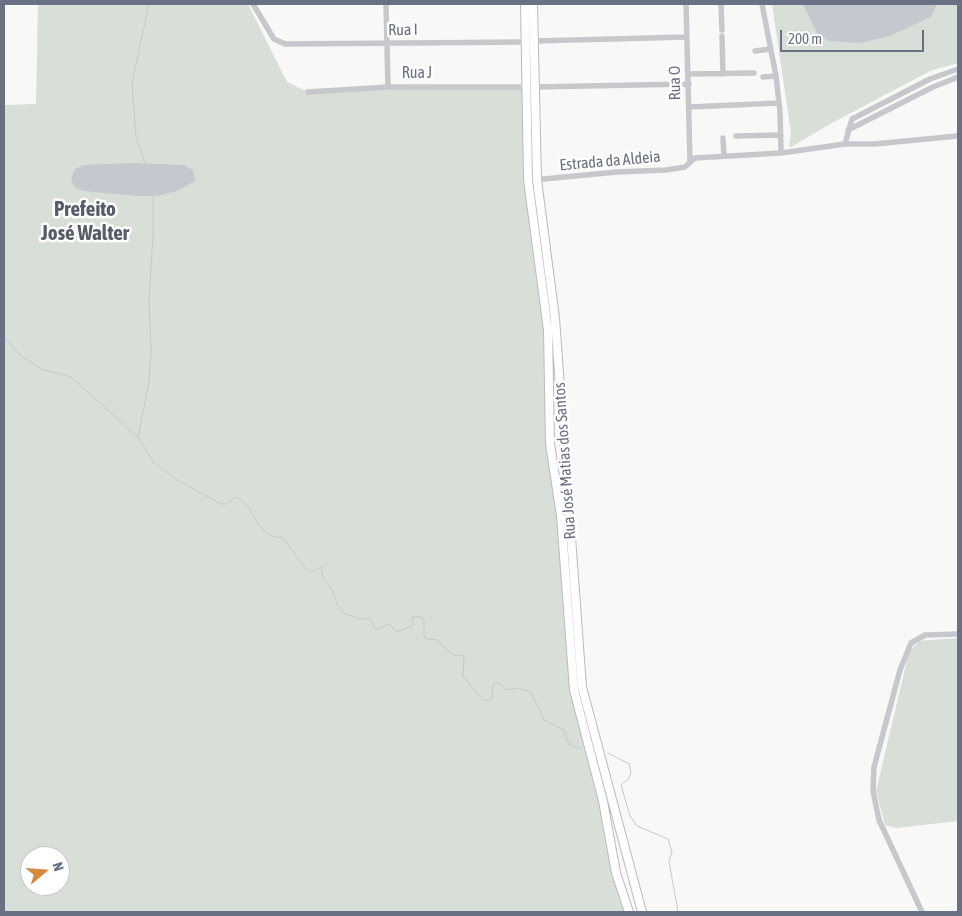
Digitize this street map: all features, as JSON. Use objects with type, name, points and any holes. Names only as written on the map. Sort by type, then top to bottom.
[{"type":"main road","name":"Rua José Matias dos Santos","points":[[525,4],[530,41]]},
{"type":"main road","name":"Rua José Matias dos Santos","points":[[533,4],[530,41],[532,180],[548,330],[548,422],[561,516],[574,690],[603,801],[614,864],[629,912]]},
{"type":"main road","name":"Rua José Matias dos Santos","points":[[532,180],[555,318],[582,687],[642,912]]},
{"type":"main road","points":[[548,422],[553,428],[556,428],[563,422]]},
{"type":"main road","points":[[550,444],[557,440],[564,444]]},
{"type":"main road","points":[[614,864],[622,866],[629,863]]},
{"type":"main road","points":[[619,882],[633,878]]},
{"type":"street","name":"Rua I","points":[[253,4],[270,35],[280,44],[387,44],[687,37]]},
{"type":"street","points":[[386,4],[388,87]]},
{"type":"street","name":"Rua O","points":[[686,4],[690,162]]},
{"type":"street","points":[[721,4],[723,74]]},
{"type":"street","points":[[762,4],[776,76],[781,153]]},
{"type":"street","points":[[755,51],[770,49]]},
{"type":"street","points":[[845,144],[852,119],[930,79],[958,70]]},
{"type":"street","points":[[689,74],[754,73]]},
{"type":"street","points":[[763,77],[776,76]]},
{"type":"street","points":[[848,130],[933,87],[958,77]]},
{"type":"street","name":"Rua J","points":[[308,92],[388,87],[689,84]]},
{"type":"street","points":[[689,107],[779,103]]},
{"type":"street","points":[[736,136],[781,135]]},
{"type":"street","name":"Estrada da Aldeia","points":[[532,180],[617,172],[666,170],[685,167],[695,158],[781,153],[845,144],[874,144],[958,136]]},
{"type":"street","points":[[723,138],[724,156]]},
{"type":"street","points":[[922,912],[879,820],[873,795],[874,773],[900,670],[909,647],[914,639],[921,636],[958,634]]},
{"type":"shaded area","points":[[38,4],[248,4],[287,82],[308,92],[388,87],[527,87],[528,180],[545,302],[548,422],[557,493],[574,690],[629,912],[4,912],[4,105],[36,104]]},
{"type":"shaded area","points":[[772,4],[803,4],[890,36],[930,17],[937,4],[958,4],[958,63],[930,71],[791,147],[789,146],[791,133]]},
{"type":"shaded area","points":[[803,4],[937,4],[931,17],[890,36],[860,43],[829,41],[818,35]]},
{"type":"shaded area","points":[[131,163],[184,165],[193,170],[195,181],[177,191],[157,196],[136,196],[85,191],[75,188],[71,179],[75,169],[84,165]]},
{"type":"shaded area","points":[[958,638],[958,821],[896,828],[885,825],[876,791],[909,652],[919,641]]},
{"type":"waterway","points":[[145,164],[136,137],[132,83],[149,4]]},
{"type":"waterway","points":[[138,437],[149,382],[151,352],[149,300],[153,235],[153,195]]},
{"type":"waterway","points":[[4,337],[22,357],[41,369],[71,377],[138,437],[154,463],[179,481],[221,504],[227,504],[236,497],[240,499],[250,509],[258,524],[266,532],[271,536],[283,538],[306,569],[312,572],[321,567],[323,578],[333,592],[337,604],[345,614],[360,619],[370,618],[374,628],[378,629],[389,624],[397,632],[413,625],[413,616],[421,617],[424,620],[424,636],[426,639],[437,640],[453,655],[464,656],[463,677],[484,701],[492,699],[493,684],[499,683],[507,690],[518,688],[531,692],[544,720],[564,730],[569,745],[581,748]]},
{"type":"waterway","points":[[608,753],[629,764],[631,772],[628,780],[621,785],[630,816],[637,826],[668,839],[672,852],[669,861],[678,912]]},
{"type":"district","name":"Prefeito José Walter","points":[[85,221]]}]
